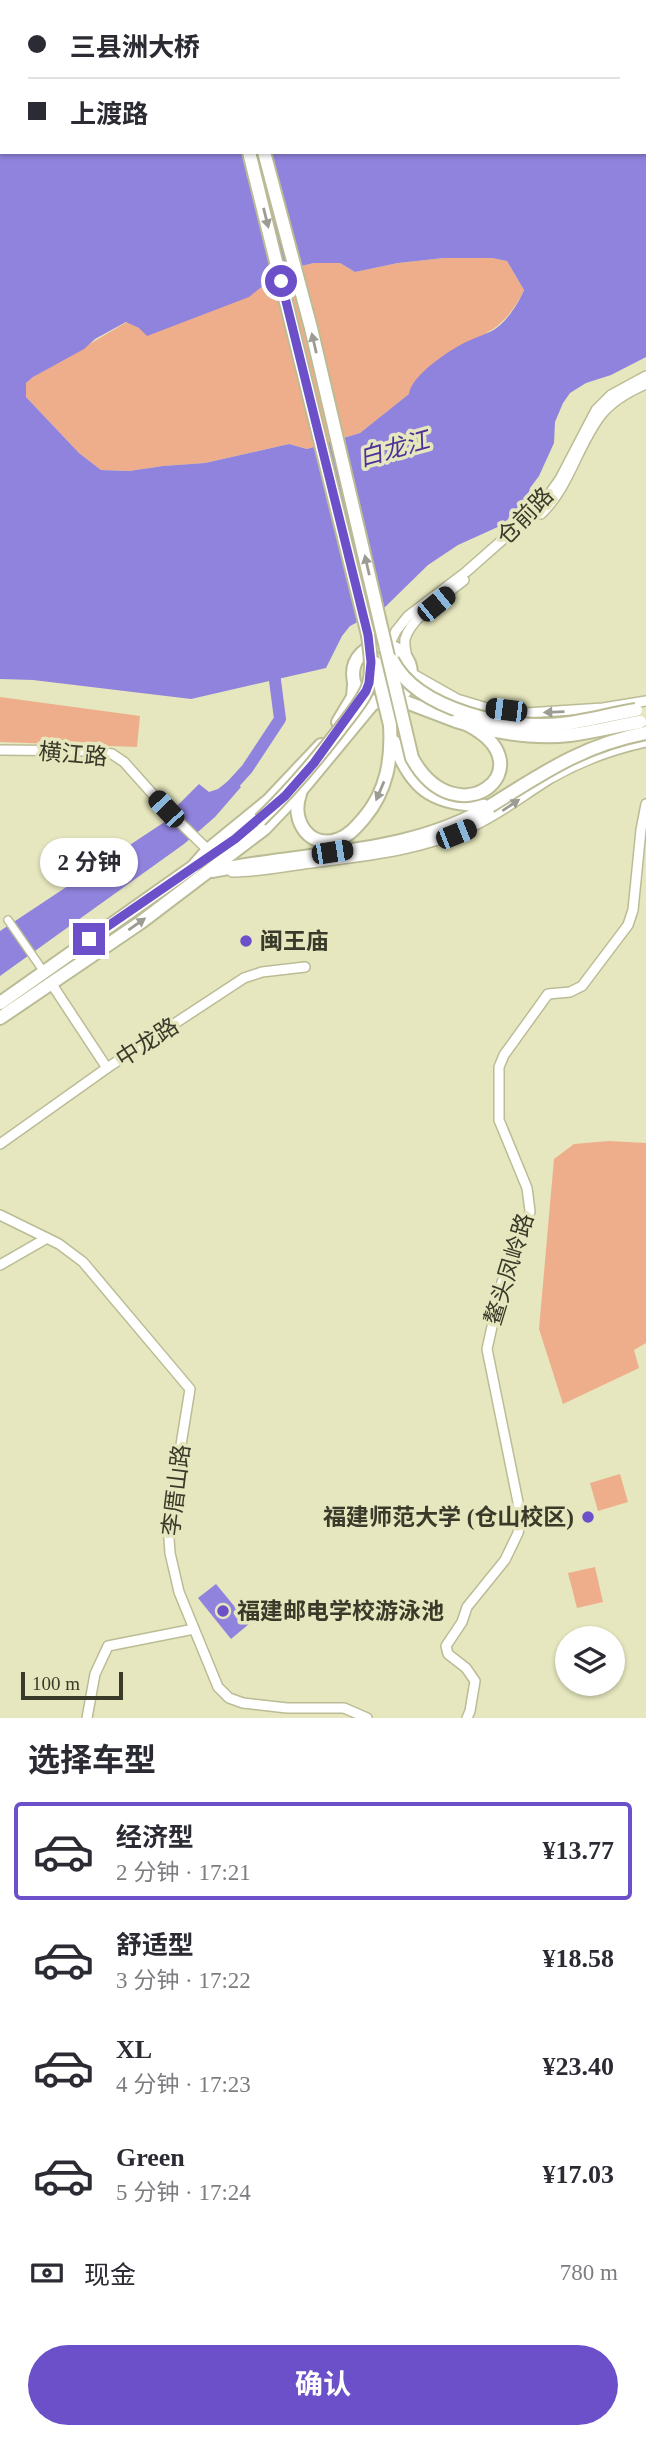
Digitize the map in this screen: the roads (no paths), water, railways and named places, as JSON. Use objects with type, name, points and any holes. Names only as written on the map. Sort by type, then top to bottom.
[{"type":"main road","points":[[249,154],[394,741],[406,770],[428,792],[439,799],[460,805],[490,806]]},
{"type":"main road","points":[[265,154],[311,328],[411,758],[423,776],[454,794],[480,794],[493,784],[499,766],[497,749],[491,740],[460,721],[401,696]]},
{"type":"main road","points":[[382,631],[393,662],[407,680],[435,700],[463,712],[526,724],[560,724],[643,716]]},
{"type":"main road","points":[[0,1018],[47,977],[260,820],[285,796],[314,763],[362,698],[369,683],[371,662],[368,635]]},
{"type":"main road","points":[[193,867],[204,846],[268,801],[327,739],[353,697],[353,666],[363,651],[380,644],[389,645],[399,650],[410,667],[411,681],[401,696],[390,702],[374,702],[354,685]]},
{"type":"main road","points":[[0,1003],[140,923],[264,829],[302,789],[374,702]]},
{"type":"main road","points":[[460,721],[512,733],[568,735],[643,716]]},
{"type":"main road","points":[[209,872],[262,861],[417,838],[447,828],[490,806],[554,765],[617,738],[643,716]]},
{"type":"main road","points":[[302,789],[296,816],[305,832],[326,841],[338,840],[347,835],[376,802],[389,765],[390,725]]},
{"type":"street","name":"仓前路","points":[[389,645],[408,616],[466,572],[536,512],[560,479],[596,410],[611,395],[646,376]]},
{"type":"street","name":"仓前路","points":[[410,667],[405,641],[414,623],[548,508],[568,479],[602,412],[623,396],[646,384]]},
{"type":"street","points":[[410,667],[457,699],[487,708],[526,713],[588,709],[643,716]]},
{"type":"street","points":[[588,709],[597,756]]},
{"type":"street","points":[[209,872],[254,872],[411,848],[432,842],[469,828],[502,811],[551,779],[597,756],[646,742]]},
{"type":"street","name":"横江路","points":[[0,750],[91,751],[112,754],[124,762],[204,846]]},
{"type":"street","name":"鳌头凤岭路","points":[[467,1718],[471,1711],[475,1681],[466,1668],[448,1654],[446,1646],[462,1622],[467,1606],[505,1560],[518,1534],[521,1517],[487,1349],[502,1282],[526,1228],[530,1211],[527,1188],[499,1120],[499,1067],[504,1055],[548,994],[569,992],[582,986],[628,925],[633,910],[640,830],[646,804]]},
{"type":"street","points":[[8,920],[107,1068]]},
{"type":"street","name":"中龙路","points":[[0,1144],[107,1068],[248,976],[305,967]]},
{"type":"street","name":"李厝山路","points":[[0,1215],[69,1250],[88,1267],[190,1389],[168,1533],[175,1578],[216,1684],[229,1698],[243,1703],[287,1708],[344,1708],[367,1718]]},
{"type":"street","points":[[0,1265],[47,1238]]},
{"type":"street","points":[[87,1718],[95,1674],[107,1646],[194,1629]]},
{"type":"water","name":"白龙江","points":[[0,154],[646,154],[646,357],[611,375],[586,383],[570,393],[555,422],[554,443],[539,476],[530,488],[526,504],[500,526],[458,545],[428,565],[383,609],[350,626],[326,668],[191,699],[33,680],[0,679]],"holes":[[[444,258],[492,258],[507,261],[524,290],[503,323],[440,358],[416,380],[409,394],[360,433],[307,449],[289,444],[205,463],[129,471],[101,470],[79,453],[26,397],[26,383],[33,377],[126,322],[139,328],[147,336],[249,297],[281,271],[314,263],[340,263],[355,272],[398,263]]]},
{"type":"water","points":[[232,778],[241,787],[215,817],[184,844],[0,976],[0,931],[166,821],[199,784],[209,792],[218,789]]},
{"type":"water","name":"福建邮电学校游泳池","points":[[216,1584],[249,1624],[231,1639],[198,1598]]},
{"type":"waterway","points":[[226,792],[247,769],[280,719],[273,665]]},
{"type":"place","name":"闽王庙","points":[[246,941]]},
{"type":"place","name":"福建师范大学 (仓山校区)","points":[[588,1517]]},
{"type":"place","name":"福建邮电学校游泳池","points":[[223,1611]]}]
